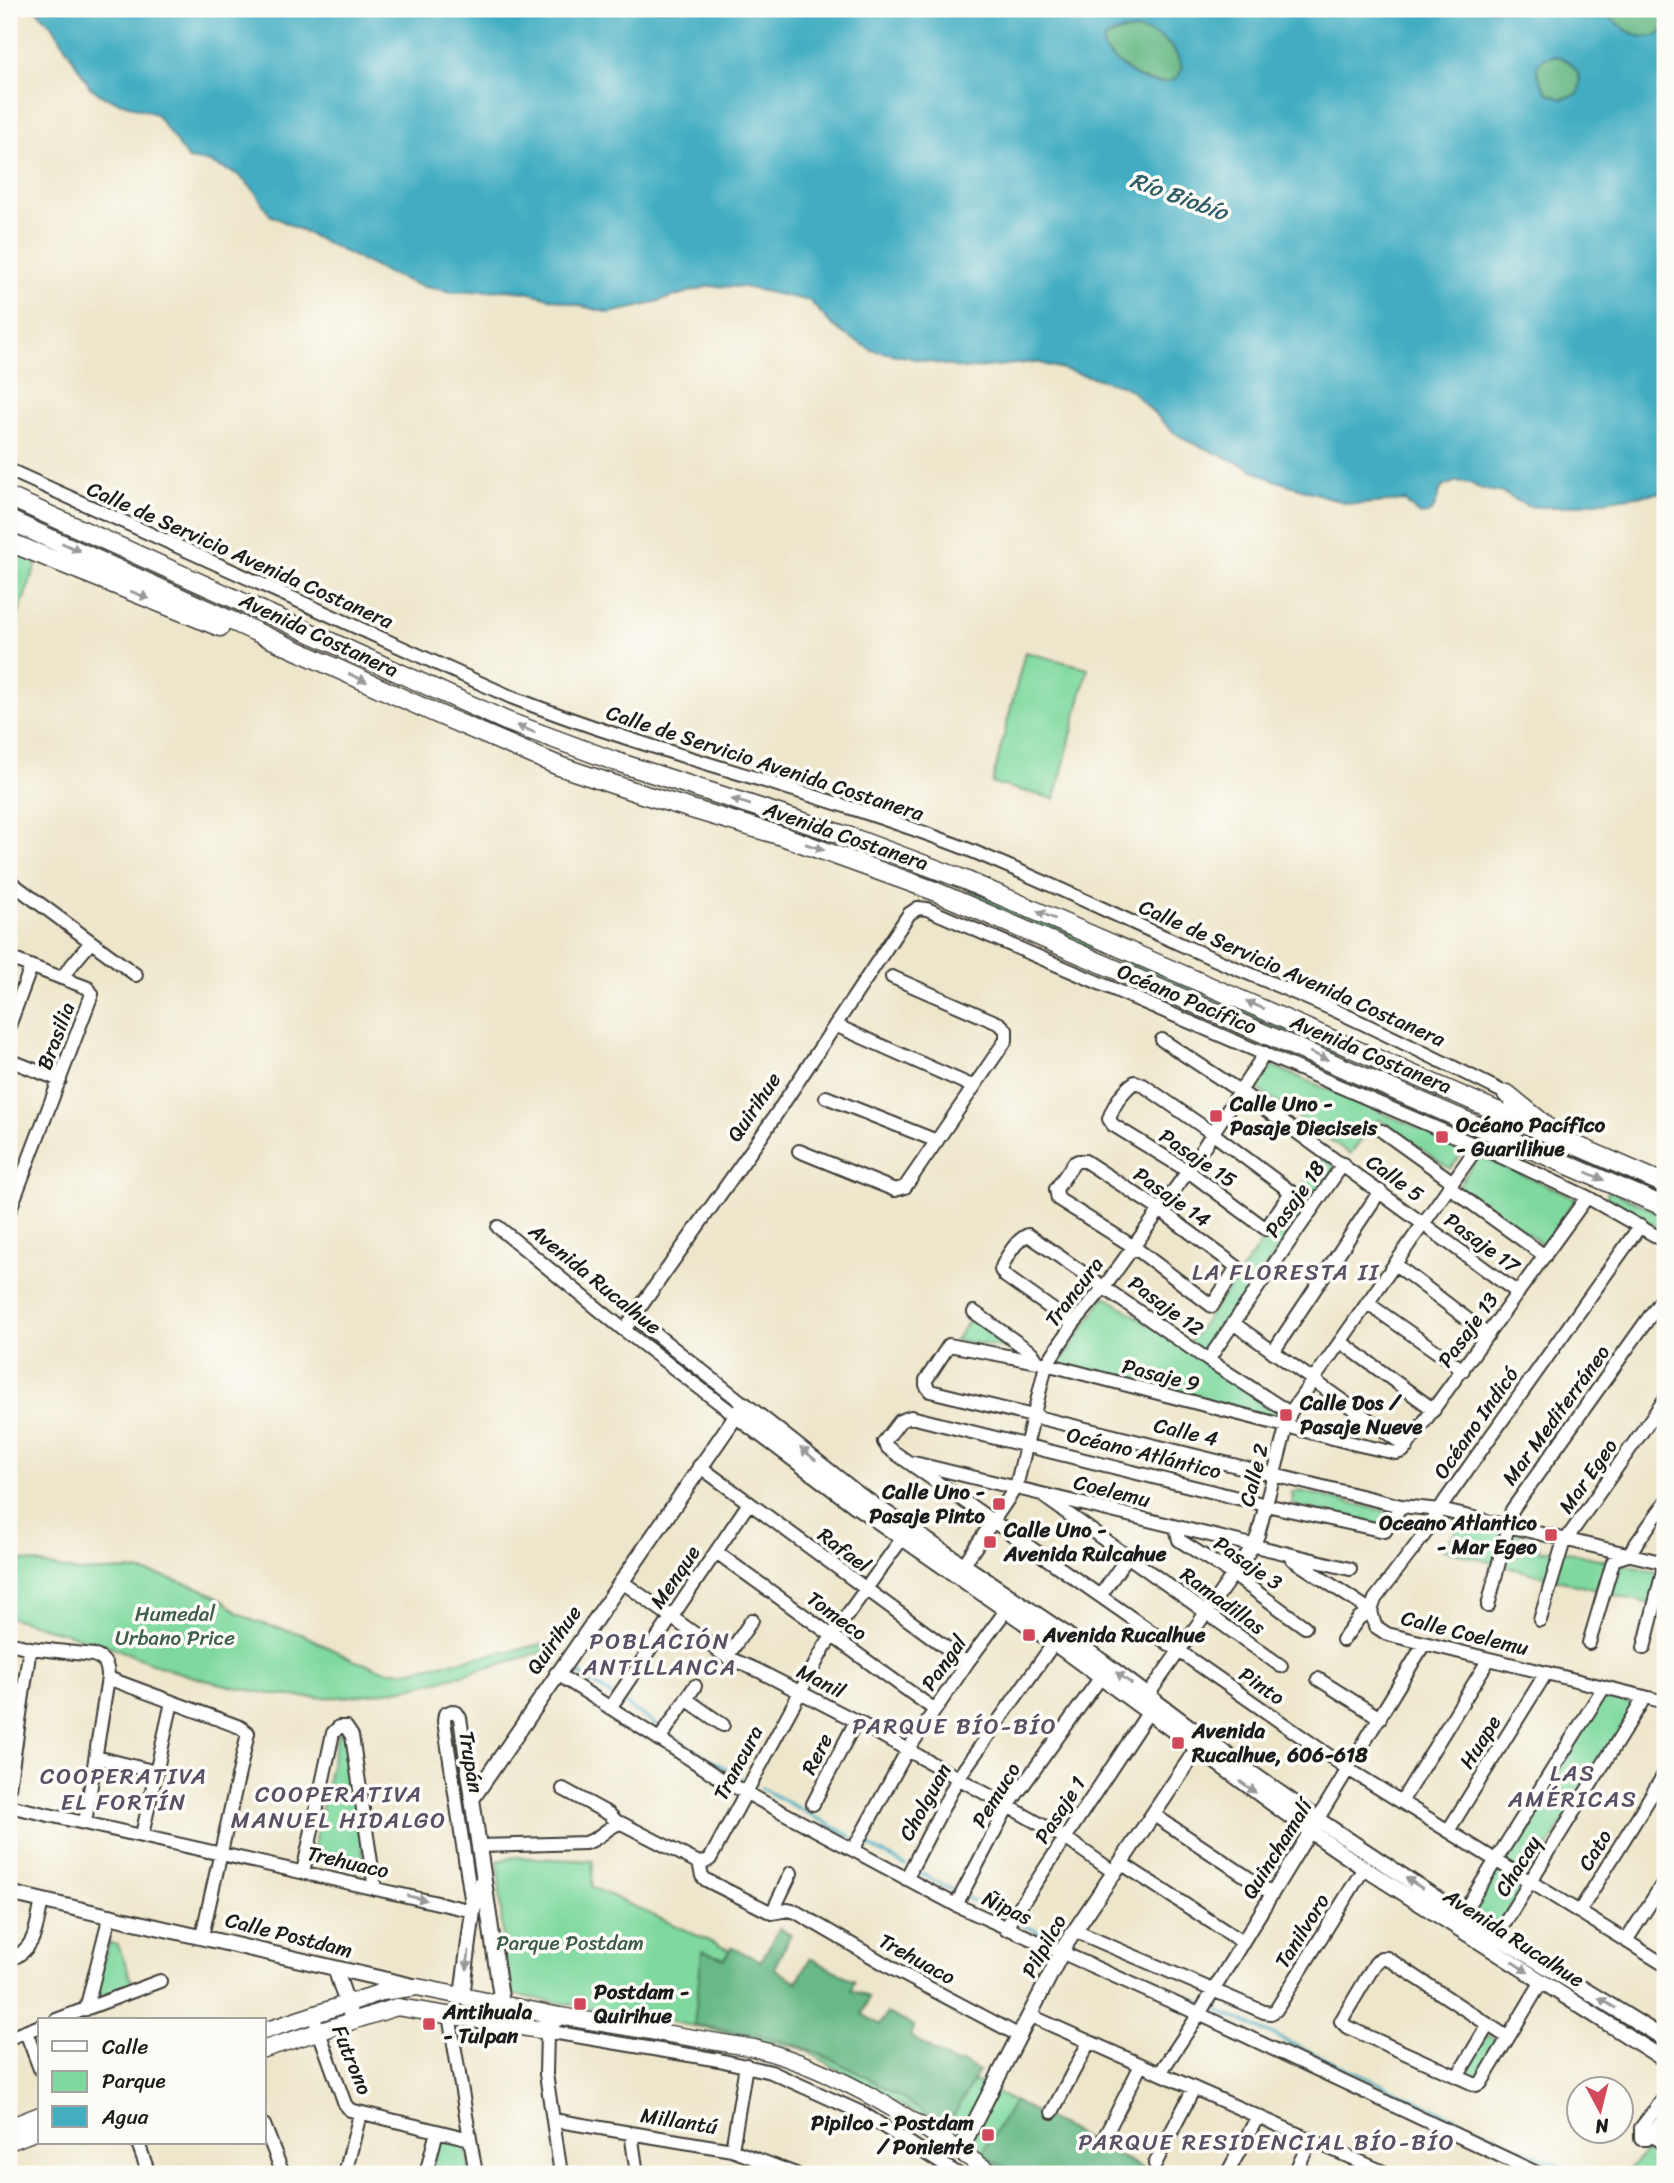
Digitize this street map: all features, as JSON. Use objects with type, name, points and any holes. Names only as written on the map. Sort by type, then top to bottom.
[{"type":"main road","name":"Avenida Costanera","points":[[9,497],[484,712],[573,747],[842,834],[947,873],[1665,1184]]},
{"type":"main road","name":"Avenida Costanera","points":[[9,520],[559,766],[785,837],[942,894],[1665,1207]]},
{"type":"main road","points":[[9,541],[202,620],[307,655]]},
{"type":"main road","points":[[1507,1094],[1564,1140]]},
{"type":"main road","points":[[266,2048],[347,2003],[395,1989],[417,1987]]},
{"type":"main road","name":"Calle Postdam","points":[[417,1987],[560,2016],[754,2048],[785,2058],[864,2092],[993,2174]]},
{"type":"main road","points":[[474,2019],[488,2014],[502,2004]]},
{"type":"main road","points":[[266,2031],[316,2022],[352,2020],[397,2007],[543,2031],[560,2016]]},
{"type":"main road","points":[[9,2127],[38,2116]]},
{"type":"main road","points":[[9,2142],[38,2131]]},
{"type":"street","name":"Calle de Servicio Avenida Costanera","points":[[9,470],[511,697],[584,724],[850,808],[960,847],[1331,1009],[1507,1094]]},
{"type":"street","points":[[9,881],[136,975]]},
{"type":"street","name":"Quirihue","points":[[624,1330],[763,1133],[909,914],[918,908]]},
{"type":"street","name":"Océano Pacífico","points":[[918,908],[928,909],[1478,1146],[1587,1197],[1665,1241]]},
{"type":"street","name":"Brasilia","points":[[9,1212],[13,1188],[60,1080],[92,996],[92,991],[61,978],[91,942]]},
{"type":"street","points":[[9,958],[61,978]]},
{"type":"street","points":[[9,1026],[31,967]]},
{"type":"street","points":[[799,1151],[895,1190],[901,1190],[1006,1040],[1006,1030],[1000,1024],[892,977]]},
{"type":"street","points":[[835,1025],[974,1087]]},
{"type":"street","points":[[1162,1040],[1231,1088],[1240,1091]]},
{"type":"street","name":"Trancura","points":[[960,1569],[1016,1487],[1034,1416],[1042,1363],[1134,1247],[1188,1171],[1265,1053]]},
{"type":"street","points":[[9,1060],[60,1080]]},
{"type":"street","name":"Pasaje 15","points":[[1135,1082],[1212,1133],[1291,1192],[1266,1229],[1188,1171],[1113,1125],[1109,1119],[1127,1087],[1135,1082]]},
{"type":"street","name":"Calle 5","points":[[1240,1091],[1424,1223]]},
{"type":"street","points":[[827,1097],[937,1141]]},
{"type":"street","points":[[1382,1131],[1545,1256]]},
{"type":"street","name":"Calle 2","points":[[1147,1695],[1253,1546],[1288,1420],[1478,1146]]},
{"type":"street","name":"Pasaje 14","points":[[1085,1161],[1160,1210],[1237,1267],[1212,1306],[1134,1247],[1058,1199],[1056,1189],[1074,1163],[1085,1161]]},
{"type":"street","name":"Pasaje 18","points":[[1208,1360],[1343,1164]]},
{"type":"street","points":[[1273,1352],[1380,1191]]},
{"type":"street","name":"Pasaje 13","points":[[1408,1447],[1587,1197]]},
{"type":"street","name":"Pasaje 17","points":[[1424,1223],[1518,1293]]},
{"type":"street","name":"Océano Indicó","points":[[1343,1640],[1359,1618],[1371,1611],[1375,1599],[1424,1535],[1640,1226]]},
{"type":"street","name":"Avenida Rucalhue","points":[[498,1227],[624,1330],[853,1504],[903,1537],[1063,1632],[1314,1825],[1364,1868],[1459,1920]]},
{"type":"street","name":"Pasaje 12","points":[[1073,1324],[1004,1276],[1001,1270],[1003,1263],[1022,1238],[1028,1235],[1105,1286],[1288,1420]]},
{"type":"street","points":[[1395,1264],[1488,1335]]},
{"type":"street","name":"Mar Mediterráneo","points":[[1488,1606],[1512,1510],[1665,1295]]},
{"type":"street","points":[[1367,1303],[1463,1370]]},
{"type":"street","points":[[974,1312],[1042,1363]]},
{"type":"street","name":"Avenida Rucalhue","points":[[634,1317],[859,1494],[960,1569],[1007,1609],[1197,1749],[1493,1942],[1665,2039]]},
{"type":"street","points":[[1233,1323],[1408,1447]]},
{"type":"street","points":[[1341,1342],[1434,1410]]},
{"type":"street","name":"Pasaje 9","points":[[926,1385],[926,1380],[949,1345],[1042,1363],[1288,1420],[1396,1453],[1408,1447]]},
{"type":"street","name":"Calle 4","points":[[926,1385],[930,1391],[1401,1506],[1440,1510]]},
{"type":"street","name":"Mar Egeo","points":[[1540,1620],[1563,1544],[1665,1399]]},
{"type":"street","name":"Quirihue","points":[[472,1799],[556,1673],[744,1404]]},
{"type":"street","name":"Océano Atlántico","points":[[906,1417],[1385,1531],[1401,1506]]},
{"type":"street","name":"Pinto","points":[[906,1417],[884,1442],[907,1461],[1348,1769],[1665,1965]]},
{"type":"street","name":"Coelemu","points":[[907,1461],[1350,1569]]},
{"type":"street","name":"Rafael","points":[[699,1466],[864,1590],[967,1663]]},
{"type":"street","name":"Ramadillas","points":[[1040,1493],[1281,1666]]},
{"type":"street","name":"Menque","points":[[610,1708],[749,1503]]},
{"type":"street","points":[[1589,1643],[1615,1559],[1628,1555],[1665,1503]]},
{"type":"street","points":[[1440,1510],[1665,1563],[1644,1648]]},
{"type":"street","name":"Pasaje 3","points":[[1176,1527],[1179,1540],[1232,1574],[1304,1627]]},
{"type":"street","name":"Trancura","points":[[699,1863],[710,1859],[832,1636],[903,1537]]},
{"type":"street","name":"Tomeco","points":[[716,1552],[935,1710]]},
{"type":"street","name":"Calle Coelemu","points":[[1284,1553],[1371,1611],[1375,1626],[1382,1633],[1665,1702]]},
{"type":"street","points":[[1100,1596],[1128,1556]]},
{"type":"street","name":"Manil","points":[[621,1581],[727,1657],[856,1721],[1118,1868],[1242,1942]]},
{"type":"street","name":"Pangal","points":[[853,1850],[907,1751],[1007,1609]]},
{"type":"street","points":[[727,1657],[752,1620]]},
{"type":"street","points":[[9,1643],[98,1657],[107,1665],[108,1678],[85,1823]]},
{"type":"street","name":"Cholguan","points":[[905,1879],[958,1778],[1054,1643]]},
{"type":"street","name":"Quinchamalí","points":[[1160,2073],[1201,2012],[1424,1643]]},
{"type":"street","points":[[9,1787],[30,1648]]},
{"type":"street","points":[[1401,1802],[1489,1659]]},
{"type":"street","name":"Ñipas","points":[[556,1673],[705,1770],[956,1905],[1201,2012],[1539,2174]]},
{"type":"street","name":"Huape","points":[[1448,1831],[1546,1673]]},
{"type":"street","name":"Pemuco","points":[[956,1905],[1008,1806],[1101,1677]]},
{"type":"street","points":[[108,1678],[240,1727],[248,1733],[202,1936]]},
{"type":"street","points":[[1318,1679],[1380,1718]]},
{"type":"street","points":[[659,1740],[695,1686]]},
{"type":"street","name":"Chacay","points":[[1459,1920],[1604,1687]]},
{"type":"street","points":[[1147,1695],[1148,1713]]},
{"type":"street","name":"Chacay","points":[[1493,1942],[1645,1697]]},
{"type":"street","points":[[686,1699],[723,1725]]},
{"type":"street","points":[[142,1835],[172,1702]]},
{"type":"street","name":"Trupán","points":[[473,1912],[443,1719],[446,1713],[452,1712],[457,1713],[460,1718],[502,2004]]},
{"type":"street","name":"Pasaje 1","points":[[1005,1928],[1148,1713]]},
{"type":"street","name":"Rere","points":[[813,1804],[856,1721]]},
{"type":"street","points":[[303,1872],[333,1733],[339,1727],[345,1727],[352,1736],[375,1889]]},
{"type":"street","name":"Pilpilco","points":[[952,2172],[960,2151],[1062,1953],[1197,1749]]},
{"type":"street","points":[[96,1758],[156,1772]]},
{"type":"street","name":"Cato","points":[[1579,1912],[1665,1773]]},
{"type":"street","name":"Trehuaco","points":[[563,1789],[612,1816],[618,1823],[623,1823],[699,1863],[702,1876],[706,1880],[772,1913],[792,1910],[897,1971],[1020,2036]]},
{"type":"street","name":"Trehuaco","points":[[9,1806],[473,1912]]},
{"type":"street","points":[[1154,1815],[1271,1894]]},
{"type":"street","points":[[479,1846],[585,1843],[595,1841],[618,1823]]},
{"type":"street","name":"Tanilvoro","points":[[1211,1994],[1264,2012],[1276,2010],[1364,1868]]},
{"type":"street","points":[[772,1913],[791,1873]]},
{"type":"street","name":"Trupán","points":[[463,1996],[473,1912],[484,1877]]},
{"type":"street","points":[[1626,1941],[1661,1896],[1665,1880]]},
{"type":"street","name":"Calle Postdam","points":[[9,1893],[417,1987]]},
{"type":"street","points":[[9,1960],[29,1947],[42,1900]]},
{"type":"street","points":[[86,2009],[110,1915]]},
{"type":"street","points":[[1075,1931],[1211,1994]]},
{"type":"street","name":"Avenida Rucalhue","points":[[1493,1942],[1542,1981],[1665,2060]]},
{"type":"street","points":[[1507,2037],[1387,1958],[1381,1958],[1375,1964],[1341,2021],[1347,2027],[1476,2085],[1481,2083],[1542,1981]]},
{"type":"street","points":[[335,1968],[352,2020]]},
{"type":"street","points":[[61,2018],[160,1981]]},
{"type":"street","points":[[449,2015],[476,2174]]},
{"type":"street","points":[[1031,2016],[1311,2140],[1365,2169],[1388,2174]]},
{"type":"street","name":"Futrono","points":[[316,2022],[345,2104],[350,2110],[360,2114]]},
{"type":"street","points":[[1457,2077],[1488,2025]]},
{"type":"street","points":[[9,2038],[38,2027]]},
{"type":"street","points":[[562,2174],[543,2031],[746,2065],[786,2077],[837,2100],[893,2131],[952,2172]]},
{"type":"street","points":[[26,2032],[38,2064]]},
{"type":"street","points":[[1052,2112],[1089,2042]]},
{"type":"street","points":[[732,2150],[746,2065]]},
{"type":"street","points":[[1104,2138],[1141,2065]]},
{"type":"street","points":[[1155,2164],[1194,2088]]},
{"type":"street","points":[[1665,2097],[1641,2129],[1641,2139],[1647,2139],[1665,2118]]},
{"type":"street","points":[[345,2174],[360,2114],[470,2139]]},
{"type":"street","points":[[1227,2174],[1258,2116]]},
{"type":"street","name":"Millantú","points":[[553,2120],[732,2150],[796,2174]]},
{"type":"street","points":[[266,2130],[283,2174]]},
{"type":"street","points":[[426,2174],[437,2131]]},
{"type":"street","points":[[631,2133],[637,2174]]},
{"type":"street","points":[[1652,2134],[1665,2146]]},
{"type":"street","points":[[1294,2174],[1311,2140]]},
{"type":"street","points":[[138,2144],[149,2174]]},
{"type":"green space","points":[[1599,9],[1665,9],[1665,30],[1647,37],[1638,36]]},
{"type":"green space","points":[[1135,30],[1151,33],[1166,41],[1180,61],[1182,70],[1178,78],[1168,82],[1148,81],[1129,71],[1104,50],[1103,41],[1110,36]]},
{"type":"green space","points":[[1553,56],[1566,60],[1575,68],[1580,80],[1578,94],[1562,99],[1547,93],[1538,76],[1537,66],[1545,58]]},
{"type":"green space","points":[[9,551],[37,562],[9,641]]},
{"type":"green space","points":[[1025,652],[1088,668],[1055,799],[992,783]]},
{"type":"green space","points":[[969,889],[1665,1189],[1665,1198],[968,896]]},
{"type":"green space","points":[[1273,1066],[1430,1133],[1442,1143],[1459,1145],[1464,1151],[1450,1169],[1379,1119],[1350,1154],[1254,1086]]},
{"type":"green space","points":[[1479,1156],[1576,1198],[1544,1245],[1458,1186]]},
{"type":"green space","points":[[1323,1157],[1337,1168],[1204,1353],[1189,1343]]},
{"type":"green space","points":[[1608,1190],[1665,1215],[1665,1232],[1607,1197]]},
{"type":"green space","points":[[1105,1296],[1285,1413],[1287,1422],[1059,1365]]},
{"type":"green space","points":[[972,1316],[1013,1349],[955,1340]]},
{"type":"green space","points":[[1300,1491],[1389,1513],[1382,1525],[1293,1505],[1292,1492]]},
{"type":"green space","points":[[1465,1519],[1536,1539],[1541,1552],[1554,1549],[1665,1574],[1665,1608],[1443,1550]]},
{"type":"green space","name":"Humedal Urbano Price","points":[[9,1557],[77,1572],[130,1570],[159,1575],[202,1589],[256,1622],[302,1634],[353,1660],[387,1671],[406,1671],[549,1643],[551,1649],[455,1677],[389,1691],[322,1698],[260,1692],[179,1673],[106,1645],[9,1617]]},
{"type":"green space","points":[[1601,1697],[1635,1705],[1532,1873],[1526,1875],[1504,1862],[1504,1857]]},
{"type":"green space","points":[[342,1732],[347,1735],[366,1873],[311,1859],[337,1736]]},
{"type":"green space","name":"Parque Postdam","points":[[513,1857],[593,1861],[592,1887],[811,1988],[1004,2097],[1147,2171],[1172,2174],[1008,2174],[953,2135],[801,2048],[673,2022],[509,1994],[505,1975],[498,1861]]},
{"type":"green space","points":[[1499,1867],[1524,1886],[1499,1927],[1470,1909],[1494,1868]]},
{"type":"green space","name":"Parque Postdam","points":[[779,1928],[791,1934],[774,1968],[797,1982],[810,1958],[855,1981],[851,1990],[869,1997],[862,2014],[880,2025],[887,2013],[914,2026],[910,2036],[954,2063],[963,2063],[979,2071],[947,2127],[866,2077],[801,2046],[694,2025],[702,1951],[725,1959],[731,1947],[761,1961]]},
{"type":"green space","points":[[109,1943],[118,1945],[133,1984],[96,2000],[93,1995]]},
{"type":"green space","points":[[1487,2035],[1502,2044],[1480,2079],[1474,2080],[1463,2074]]},
{"type":"green space","points":[[1014,2101],[1154,2174],[1017,2174],[982,2154]]},
{"type":"green space","points":[[1664,2136],[1665,2174],[1623,2174]]},
{"type":"green space","points":[[444,2139],[465,2144],[470,2174],[430,2174],[439,2141]]},
{"type":"water","name":"Río Biobío","points":[[35,9],[1599,9],[1638,36],[1656,35],[1665,30],[1665,492],[1560,507],[1541,507],[1527,506],[1503,493],[1457,481],[1442,487],[1432,511],[1424,515],[1418,514],[1405,501],[1346,503],[1271,479],[1188,441],[1172,431],[1132,391],[1121,385],[1036,362],[965,369],[872,350],[830,323],[810,301],[744,287],[709,286],[609,313],[526,292],[453,292],[420,286],[387,273],[270,215],[253,189],[237,174],[208,162],[188,159],[156,114],[104,97],[90,87],[53,26]],"holes":[[[1135,30],[1151,33],[1166,41],[1180,61],[1182,69],[1177,78],[1167,82],[1147,81],[1128,71],[1104,50],[1103,41],[1110,36]],[[1553,56],[1566,60],[1575,69],[1580,81],[1578,94],[1562,99],[1547,93],[1538,75],[1537,65],[1545,58]]]},
{"type":"waterway","points":[[574,1670],[612,1696]]},
{"type":"waterway","points":[[621,1701],[660,1727]]},
{"type":"waterway","points":[[669,1734],[743,1779]]},
{"type":"waterway","points":[[761,1788],[852,1837]]},
{"type":"waterway","points":[[866,1844],[905,1865]]},
{"type":"waterway","points":[[916,1871],[956,1892]]},
{"type":"waterway","points":[[967,1898],[1006,1917]]},
{"type":"waterway","points":[[1018,1923],[1059,1940]]},
{"type":"waterway","points":[[1080,1949],[1577,2174]]},
{"type":"place","name":"Calle Uno - Pasaje Dieciseis","points":[[1216,1116]]},
{"type":"place","name":"Océano Pacífico - Guarilihue","points":[[1442,1137]]},
{"type":"place","name":"Calle Dos / Pasaje Nueve","points":[[1286,1415]]},
{"type":"place","name":"Calle Uno - Pasaje Pinto","points":[[999,1504]]},
{"type":"place","name":"Oceano Atlantico - Mar Egeo","points":[[1551,1535]]},
{"type":"place","name":"Calle Uno - Avenida Rulcahue","points":[[990,1542]]},
{"type":"place","name":"Avenida Rucalhue","points":[[1029,1635]]},
{"type":"place","name":"Avenida Rucalhue, 606-618","points":[[1178,1743]]},
{"type":"place","name":"Postdam - Quirihue","points":[[580,2004]]},
{"type":"place","name":"Antihuala - Tulpan","points":[[429,2024]]},
{"type":"place","name":"Pipilco - Postdam / Poniente","points":[[988,2135]]},
{"type":"district","name":"LA FLORESTA II","points":[[1286,1272]]},
{"type":"district","name":"POBLACIÓN ANTILLANCA","points":[[660,1654]]},
{"type":"district","name":"PARQUE BÍO-BÍO","points":[[955,1726]]},
{"type":"district","name":"LAS AMÉRICAS","points":[[1573,1786]]},
{"type":"district","name":"COOPERATIVA EL FORTÍN","points":[[124,1789]]},
{"type":"district","name":"COOPERATIVA MANUEL HIDALGO","points":[[339,1807]]},
{"type":"district","name":"PARQUE RESIDENCIAL BÍO-BÍO","points":[[1267,2142]]}]
